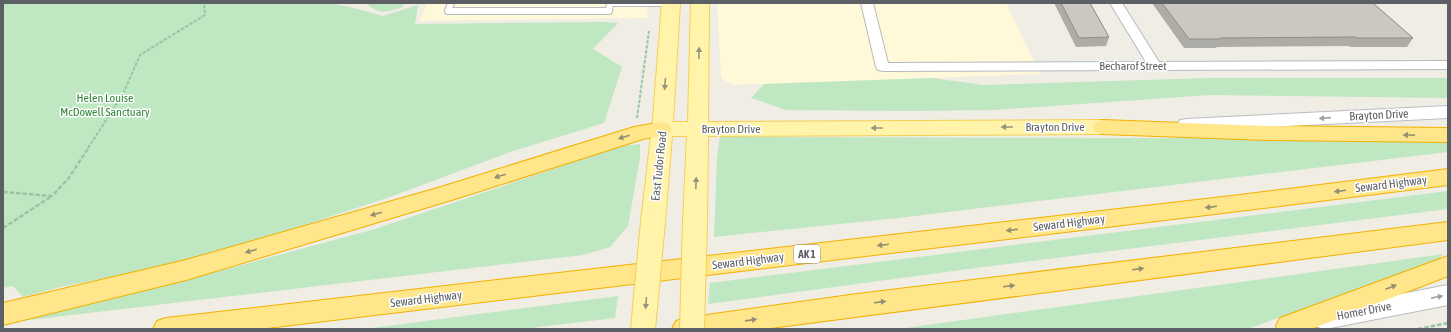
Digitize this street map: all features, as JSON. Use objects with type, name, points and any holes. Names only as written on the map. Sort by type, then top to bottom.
[{"type":"highway","points":[[1102,127],[1266,133],[1448,135]]},
{"type":"highway","points":[[3,314],[186,270],[447,193],[641,132],[662,129]]},
{"type":"highway","name":"Seward Highway","points":[[166,329],[1200,208],[1448,177]]},
{"type":"highway","points":[[685,329],[857,305],[1448,231]]},
{"type":"highway","points":[[1285,327],[1448,266]]},
{"type":"main road","name":"East Tudor Road","points":[[643,329],[662,129],[671,3]]},
{"type":"main road","points":[[692,329],[700,3]]},
{"type":"main road","name":"Brayton Drive","points":[[662,129],[1102,127],[1239,124],[1379,114],[1448,112]]},
{"type":"main road","name":"Homer Drive","points":[[1285,327],[1448,295]]},
{"type":"street","name":"Becharof Street","points":[[867,3],[883,67],[1448,65]]},
{"type":"street","points":[[1116,3],[1155,66]]},
{"type":"lane","points":[[451,3],[448,11],[608,11],[610,3],[671,3]]},
{"type":"path","points":[[3,228],[52,196],[68,179],[122,94],[140,55],[205,15],[204,3]]},
{"type":"path","points":[[3,192],[52,196]]},
{"type":"path","points":[[1418,329],[1448,324]]},
{"type":"shaded area","points":[[428,3],[648,3],[647,18],[419,21]]},
{"type":"shaded area","points":[[717,3],[1006,3],[1040,74],[732,85],[721,78]]},
{"type":"green space","name":"Helen Louise McDowell Sanctuary","points":[[3,3],[343,3],[335,5],[346,6],[383,16],[418,5],[415,24],[618,23],[593,49],[622,67],[604,123],[510,152],[390,197],[205,258],[60,287],[23,297],[13,286],[3,288]]},
{"type":"green space","points":[[365,3],[404,3],[403,7],[379,11]]},
{"type":"green space","points":[[931,78],[984,85],[1208,78],[1448,78],[1448,98],[1209,95],[994,110],[910,111],[787,110],[751,98],[764,84]]},
{"type":"green space","points":[[720,137],[1448,139],[1448,152],[898,218],[714,237],[717,158]]},
{"type":"green space","points":[[640,144],[640,158],[628,226],[610,247],[583,255],[12,322],[190,279],[375,229],[622,146]]},
{"type":"green space","points":[[1448,191],[1448,209],[983,267],[708,304],[710,283]]},
{"type":"green space","points":[[1444,254],[1433,263],[1247,329],[898,329]]},
{"type":"green space","points":[[618,296],[615,318],[523,329],[364,329]]},
{"type":"building","points":[[1061,3],[1090,3],[1109,37],[1079,38]]},
{"type":"building","points":[[1162,3],[1373,3],[1413,38],[1355,37],[1189,39]]}]
